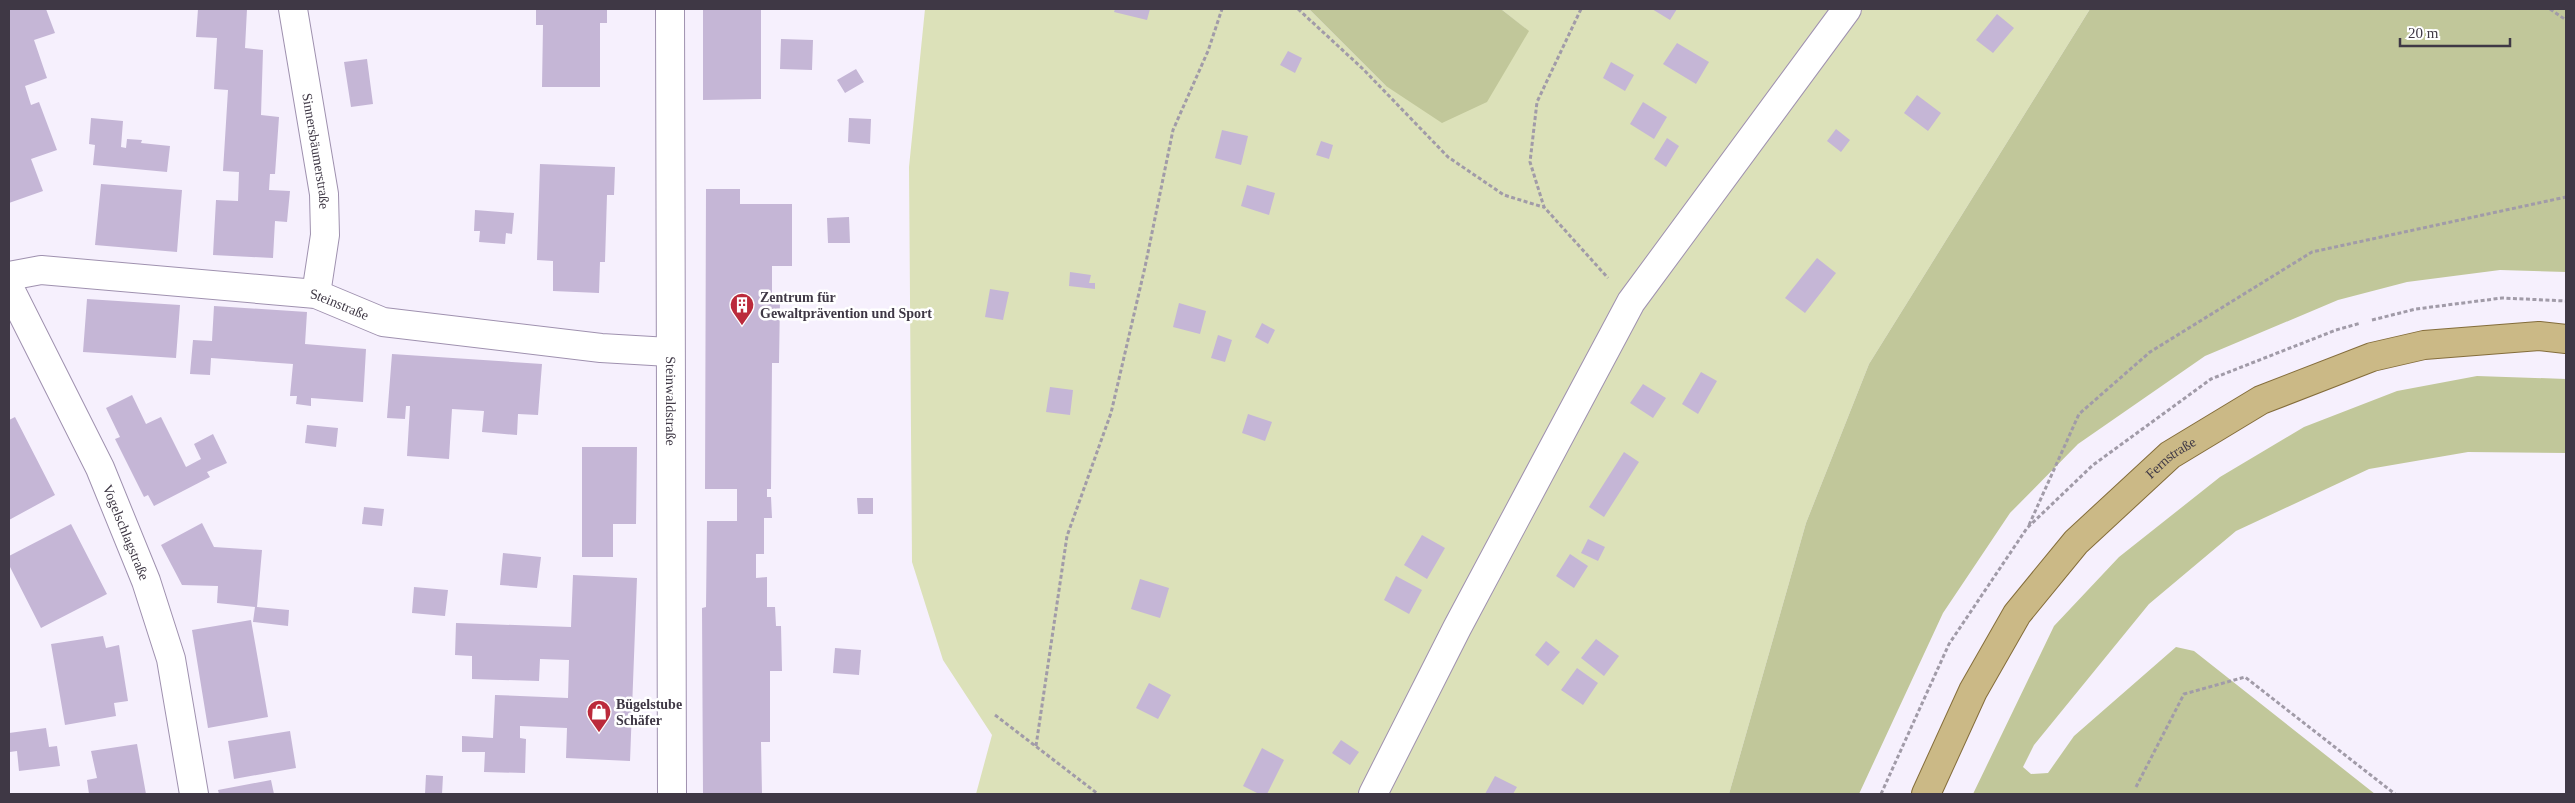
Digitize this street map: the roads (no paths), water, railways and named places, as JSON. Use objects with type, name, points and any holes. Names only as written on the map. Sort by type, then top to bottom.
[{"type":"main road","name":"Fernstraße","points":[[1926,794],[1973,691],[2016,614],[2076,542],[2170,455],[2262,400],[2372,357],[2441,344],[2539,336],[2566,338]]},
{"type":"street","name":"Sinnersbäumerstraße","points":[[293,9],[324,194],[325,235],[316,294]]},
{"type":"street","name":"Steinwaldstraße","points":[[670,9],[669,352],[672,794]]},
{"type":"street","points":[[1373,794],[1457,628],[1631,302],[1847,9]]},
{"type":"street","name":"Steinstraße","points":[[9,276],[41,270],[316,294],[383,322],[601,348],[669,352]]},
{"type":"street","name":"Vogelschlagstraße","points":[[9,288],[100,468],[146,581],[171,659],[194,794]]},
{"type":"place","name":"Zentrum für Gewaltprävention und Sport","points":[[742,326]]},
{"type":"place","name":"Bügelstube Schäfer","points":[[599,733]]}]
